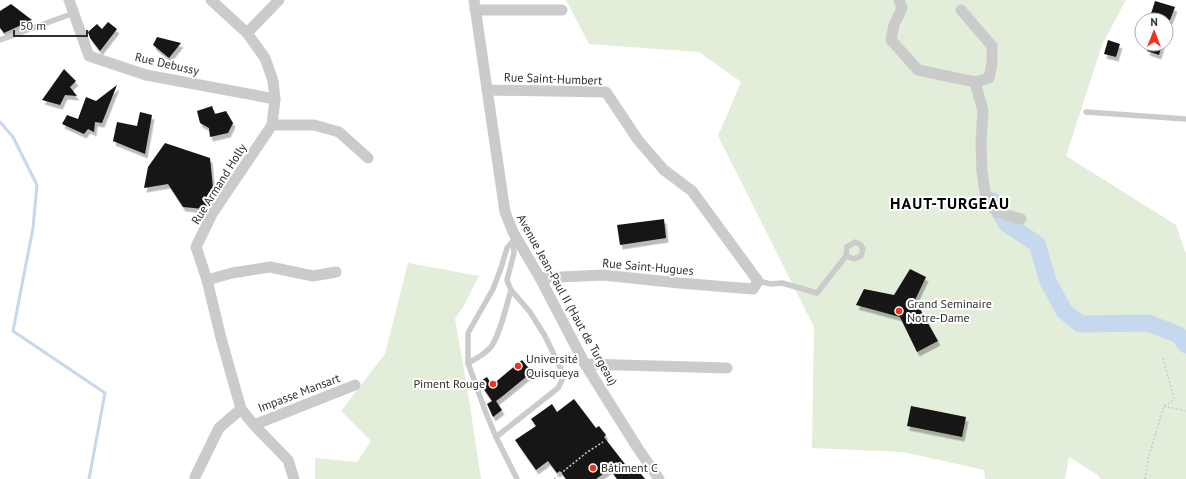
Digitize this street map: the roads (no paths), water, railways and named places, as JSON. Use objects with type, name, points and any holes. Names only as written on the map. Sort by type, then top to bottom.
[{"type":"street","name":"Rue Debussy","points":[[69,0],[89,56],[146,75],[275,99]]},
{"type":"street","name":"Rue Armand Holly","points":[[211,0],[247,33],[265,58],[273,82],[275,99],[272,125],[212,214],[196,247],[207,280],[221,338],[241,409],[254,425],[288,460],[294,479]]},
{"type":"street","points":[[247,33],[279,0]]},
{"type":"street","points":[[899,0],[902,8],[894,25],[891,40],[918,70],[975,82],[989,78],[992,63],[992,46],[961,10]]},
{"type":"street","points":[[475,5],[562,10]]},
{"type":"street","name":"Avenue Jean-Paul II (Haut de Turgeau)","points":[[475,5],[505,212],[513,237],[540,278],[585,364],[659,479]]},
{"type":"street","points":[[975,82],[983,111],[981,142],[985,192],[997,212],[1021,219]]},
{"type":"street","name":"Rue Saint-Humbert","points":[[487,90],[606,92],[638,140],[664,170],[692,191],[756,285]]},
{"type":"street","points":[[272,125],[314,125],[339,132],[368,158]]},
{"type":"street","points":[[207,280],[232,273],[270,267],[313,276],[336,272]]},
{"type":"street","name":"Rue Saint-Hugues","points":[[540,278],[603,275],[680,283],[756,285]]},
{"type":"street","points":[[585,364],[727,368]]},
{"type":"street","name":"Impasse Mansart","points":[[254,425],[355,385]]},
{"type":"street","points":[[194,477],[219,428],[241,409]]},
{"type":"lane","points":[[0,40],[74,13]]},
{"type":"lane","points":[[1086,112],[1186,119]]},
{"type":"lane","points":[[513,237],[507,248],[493,289],[468,333],[468,363],[496,437],[516,479]]},
{"type":"lane","points":[[496,437],[558,388],[562,380],[561,369],[545,336],[530,312],[511,290],[507,280],[514,253],[513,237]]},
{"type":"lane","points":[[756,285],[782,283],[817,293],[846,256]]},
{"type":"lane","points":[[468,363],[477,359],[490,348],[504,316],[511,290]]},
{"type":"waterway","points":[[0,122],[13,137],[37,185],[33,228],[13,331],[105,393],[89,479]]},
{"type":"waterway","points":[[993,201],[1007,224],[1037,244],[1048,281],[1064,311],[1080,324],[1148,323],[1179,335],[1186,345]]},
{"type":"place","name":"Grand Seminaire Notre-Dame","points":[[899,311]]},
{"type":"place","name":"Université Quisqueya","points":[[518,366]]},
{"type":"place","name":"Piment Rouge","points":[[493,384]]},
{"type":"place","name":"Bâtiment C","points":[[593,468]]},
{"type":"district","name":"HAUT-TURGEAU","points":[[950,203]]}]
